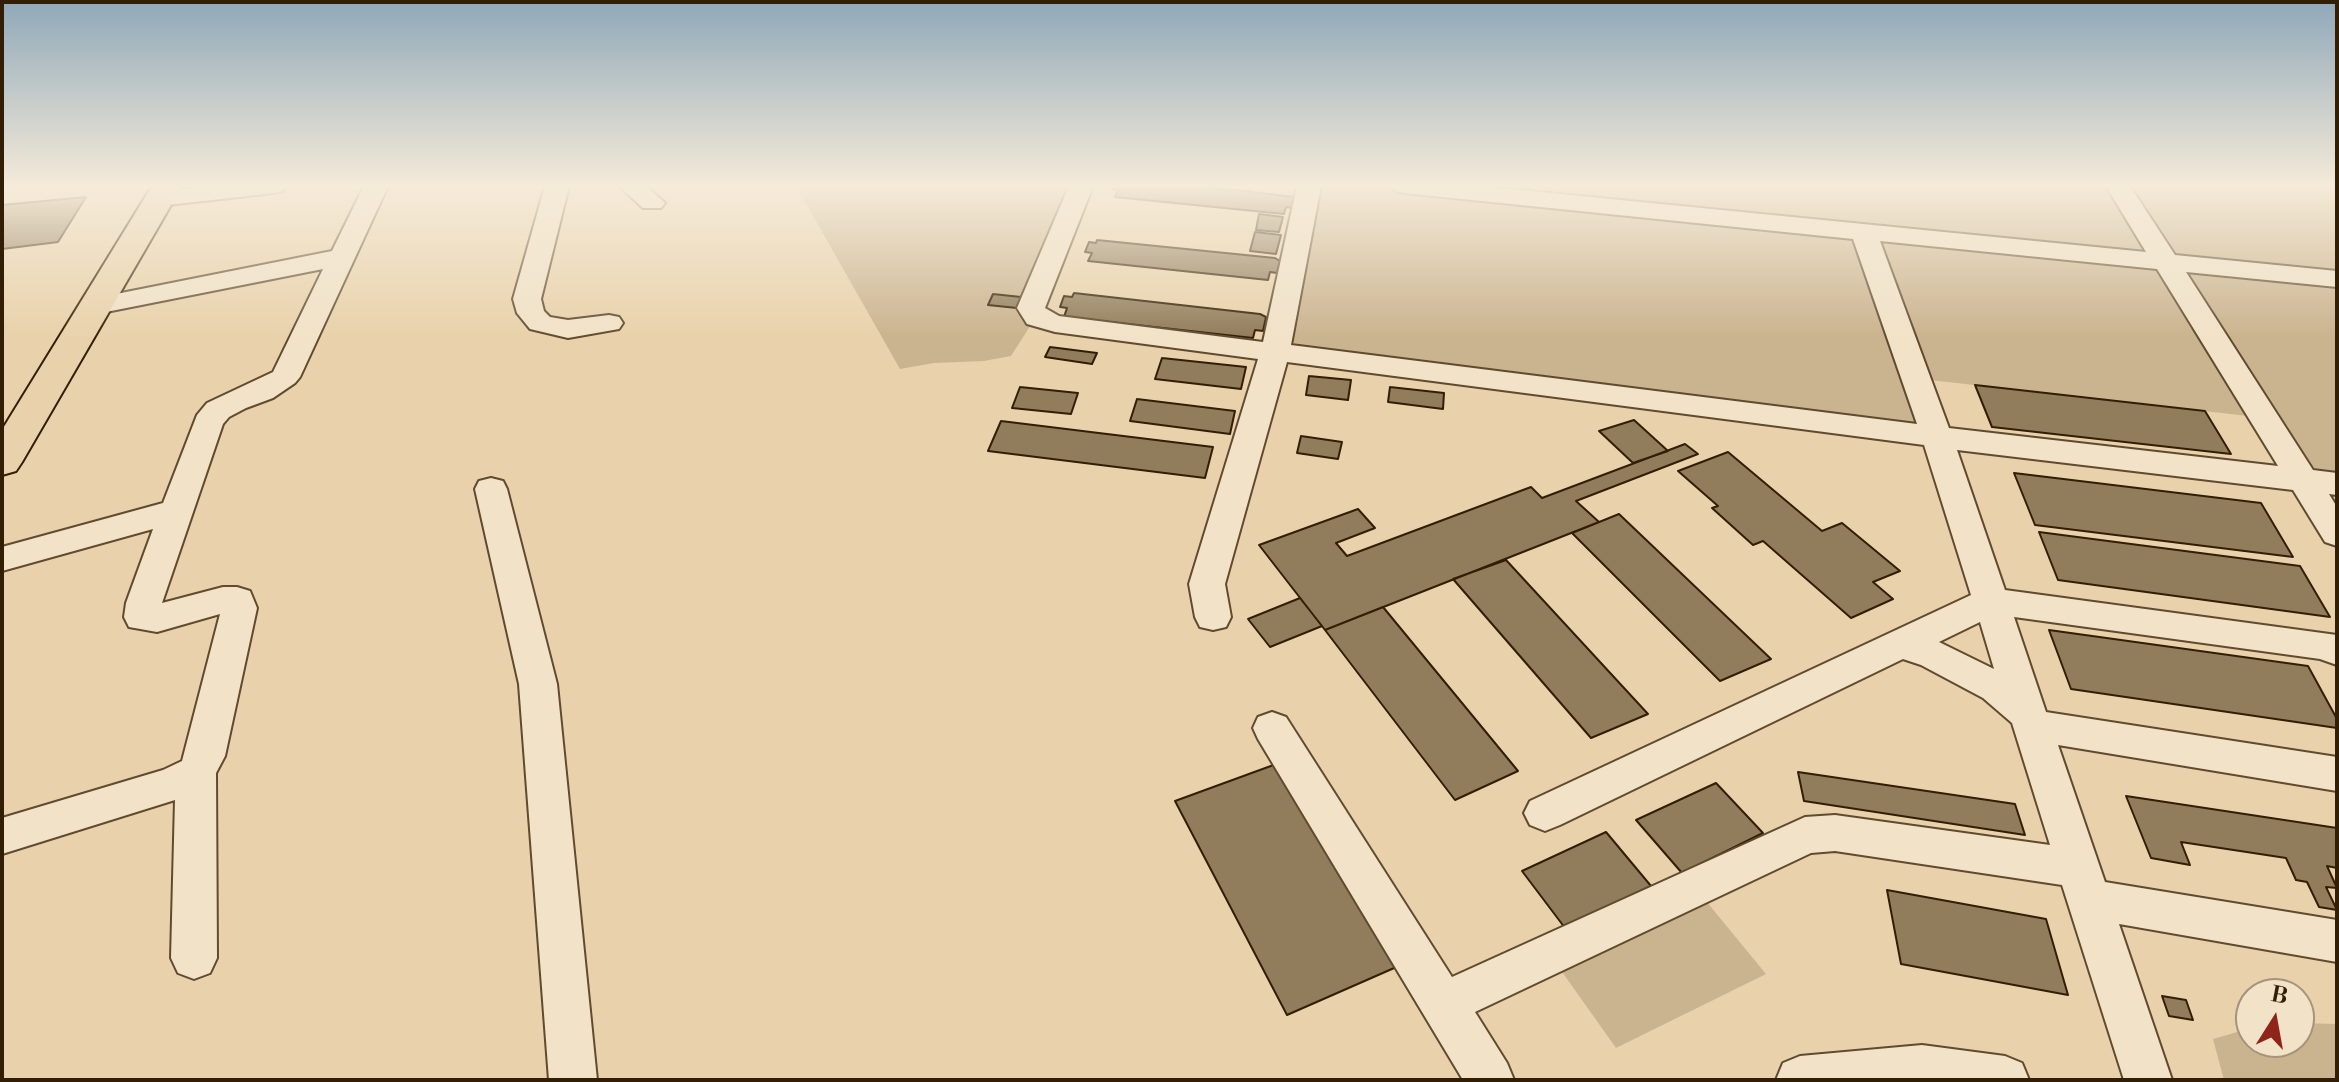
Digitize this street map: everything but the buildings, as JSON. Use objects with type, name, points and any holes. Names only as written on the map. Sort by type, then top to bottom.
[{"type":"main road","points":[[2,462],[137,236]]},
{"type":"street","points":[[194,958],[196,773],[205,756],[239,608],[237,600],[223,600],[157,618],[142,617],[208,422],[218,410],[285,377],[353,236]]},
{"type":"street","points":[[544,236],[527,299],[531,313],[540,323],[568,329],[609,323]]},
{"type":"street","points":[[1060,236],[1031,308],[1037,318],[1055,324],[1937,437],[2337,484]]},
{"type":"street","points":[[1213,617],[1207,584],[1275,352],[1299,236]]},
{"type":"street","points":[[1866,236],[1937,437],[2148,1080]]},
{"type":"street","points":[[1909,236],[2337,279]]},
{"type":"street","points":[[2149,236],[2337,534]]},
{"type":"street","points":[[96,306],[343,257]]},
{"type":"street","points":[[491,489],[538,684],[573,1080]]},
{"type":"street","points":[[2,559],[177,511]]},
{"type":"street","points":[[1545,813],[1991,601],[2326,646],[2337,651]]},
{"type":"street","points":[[1899,644],[1933,654],[1996,687],[2030,720],[2337,774]]},
{"type":"street","points":[[1272,728],[1490,1080]]},
{"type":"street","points":[[2,836],[173,784],[196,773]]},
{"type":"street","points":[[1443,1004],[1805,835],[1835,833],[2083,883],[2337,941]]},
{"type":"street","points":[[1800,1080],[1922,1069],[2005,1080]]},
{"type":"shaded area","points":[[825,236],[1061,236],[1034,320],[1011,356],[900,369]]},
{"type":"shaded area","points":[[1303,236],[1861,236],[1930,433],[1281,350]]},
{"type":"shaded area","points":[[1870,236],[2161,264],[2257,417],[1921,379]]},
{"type":"shaded area","points":[[1933,236],[2145,236],[2159,259]]},
{"type":"shaded area","points":[[2154,236],[2337,236],[2337,277],[2169,260]]},
{"type":"shaded area","points":[[2171,265],[2337,282],[2337,480],[2305,477]]},
{"type":"shaded area","points":[[1706,901],[1766,974],[1616,1048],[1560,969]]},
{"type":"shaded area","points":[[2315,1023],[2337,1024],[2337,1080],[2224,1080],[2213,1039],[2235,1033],[2235,1058],[2315,1058]]}]
